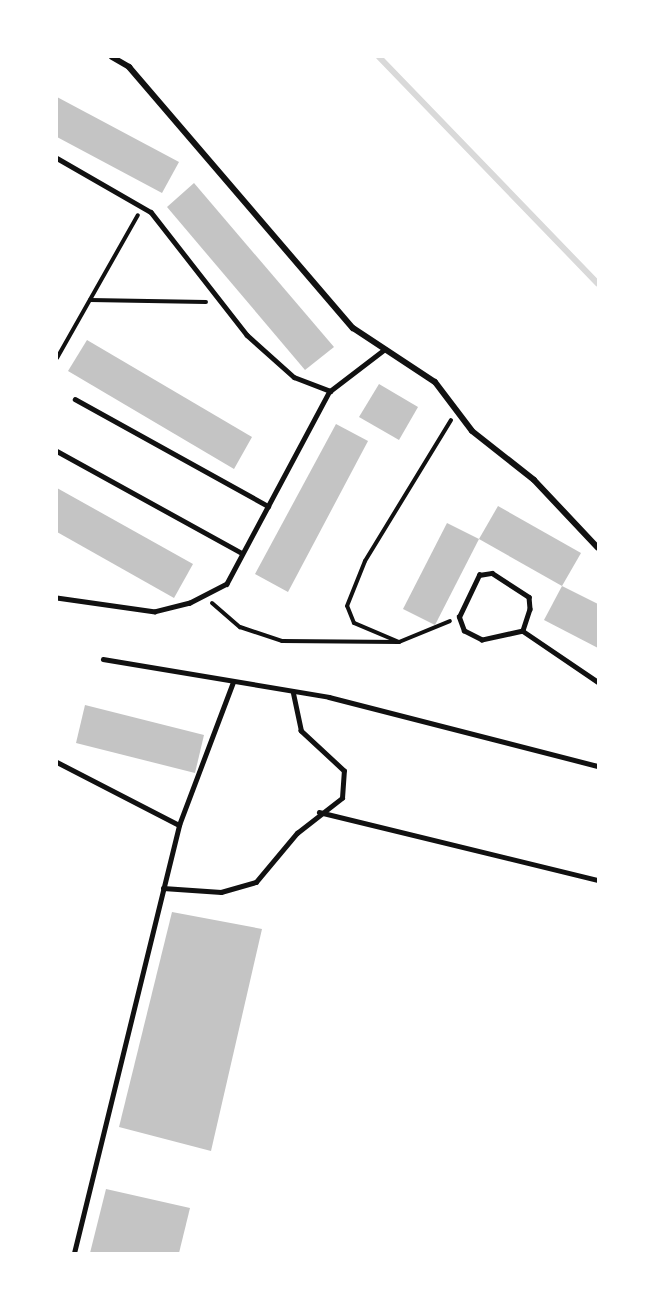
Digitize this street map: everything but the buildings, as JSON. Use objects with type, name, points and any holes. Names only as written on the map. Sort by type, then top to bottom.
[{"type":"street","points":[[112,57],[136,75],[353,328],[435,382],[472,431],[534,480],[598,548]]},
{"type":"lane","points":[[57,158],[142,207],[247,335],[294,377],[330,391]]},
{"type":"lane","points":[[57,598],[155,612],[204,596],[227,584],[330,391],[385,350]]},
{"type":"lane","points":[[75,399],[268,506]]},
{"type":"lane","points":[[57,451],[242,554]]},
{"type":"lane","points":[[523,631],[529,597],[492,573],[479,575],[459,617],[464,631],[482,640],[523,631],[598,682]]},
{"type":"lane","points":[[103,659],[293,692],[598,766]]},
{"type":"lane","points":[[74,1253],[179,825],[233,682]]},
{"type":"lane","points":[[163,888],[221,892],[256,882],[319,812],[342,798],[344,771],[301,730],[293,692]]},
{"type":"lane","points":[[57,762],[179,825]]},
{"type":"lane","points":[[319,812],[598,879]]},
{"type":"path","points":[[57,358],[142,207]]},
{"type":"path","points":[[90,300],[222,302]]},
{"type":"path","points":[[399,642],[354,623],[347,606],[365,561],[457,411]]},
{"type":"path","points":[[204,596],[240,627],[282,641],[399,642],[459,617]]},
{"type":"waterway","points":[[379,57],[598,284]]}]
